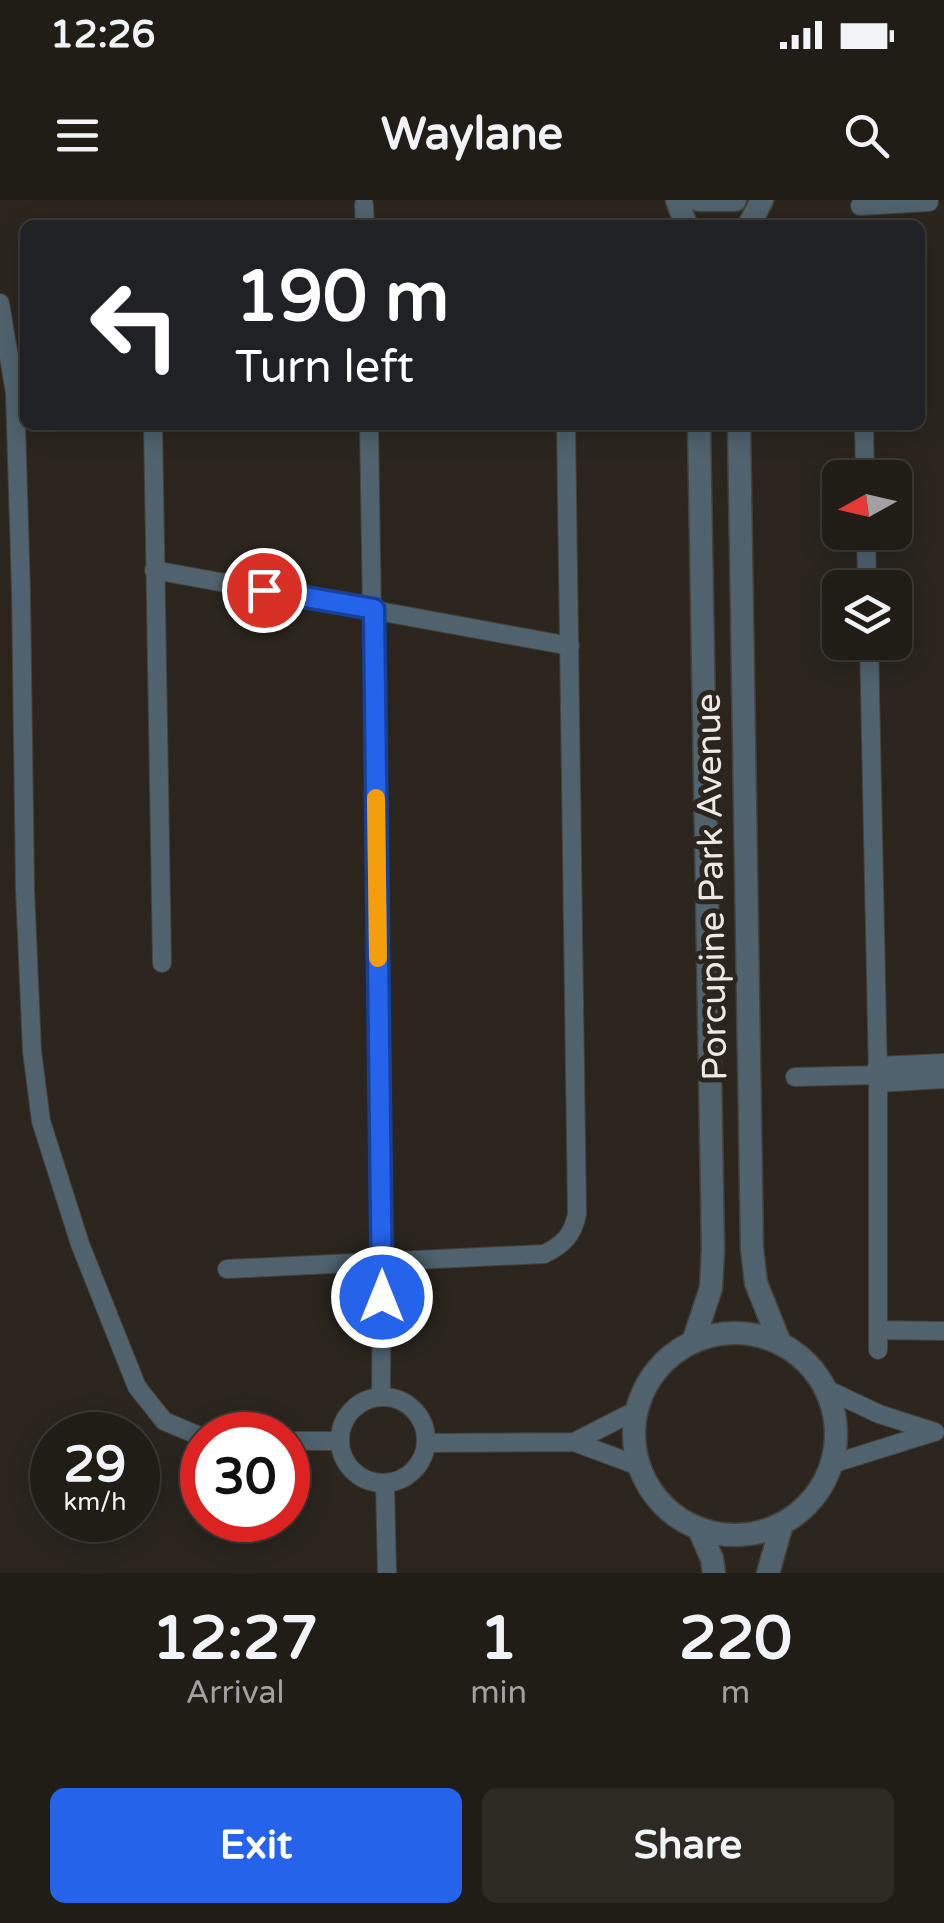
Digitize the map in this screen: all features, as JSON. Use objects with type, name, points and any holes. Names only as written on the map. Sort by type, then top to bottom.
[{"type":"street","points":[[699,200],[735,200]]},
{"type":"street","points":[[860,210],[929,202]]},
{"type":"street","points":[[364,206],[365,220]]},
{"type":"street","points":[[0,303],[15,394],[22,591],[25,888],[32,1051],[41,1121],[80,1244],[137,1387],[164,1421],[180,1428]]},
{"type":"street","points":[[153,430],[162,962]]},
{"type":"street","points":[[370,430],[381,1397]]},
{"type":"street","points":[[227,1269],[544,1254],[562,1246],[574,1228],[577,1214],[566,430]]},
{"type":"street","name":"Porcupine Park Avenue","points":[[692,1342],[710,1288],[713,1250],[700,430]]},
{"type":"street","name":"Porcupine Park Avenue","points":[[739,430],[752,1249],[756,1283],[780,1343]]},
{"type":"street","points":[[864,430],[865,460]]},
{"type":"street","points":[[154,570],[570,646]]},
{"type":"street","points":[[868,660],[878,1074],[878,1350]]},
{"type":"street","points":[[795,1078],[878,1074],[944,1063]]},
{"type":"street","points":[[878,1074],[944,1079]]},
{"type":"street","points":[[878,1330],[944,1331]]},
{"type":"street","points":[[736,1332],[780,1343],[807,1362],[826,1390],[834,1414],[832,1464],[812,1498],[782,1524],[756,1534],[727,1536],[699,1529],[662,1504],[648,1486],[639,1466],[634,1438],[637,1410],[657,1369],[692,1342],[736,1332]]},
{"type":"street","points":[[826,1390],[879,1414],[940,1432]]},
{"type":"street","points":[[381,1397],[409,1405],[425,1428],[426,1444],[424,1456],[408,1476],[385,1484],[371,1482],[349,1466],[340,1440],[348,1416],[368,1400],[381,1397]]},
{"type":"street","points":[[574,1442],[637,1410]]},
{"type":"street","points":[[832,1464],[940,1432]]},
{"type":"street","points":[[310,1441],[340,1440]]},
{"type":"street","points":[[426,1444],[574,1442],[639,1466]]},
{"type":"street","points":[[385,1484],[387,1573]]},
{"type":"street","points":[[768,1573],[782,1524]]},
{"type":"street","points":[[699,1529],[714,1573]]},
{"type":"slow traffic","points":[[376,798],[378,958]]},
{"type":"route","points":[[264,590],[374,609],[382,1297]]}]
